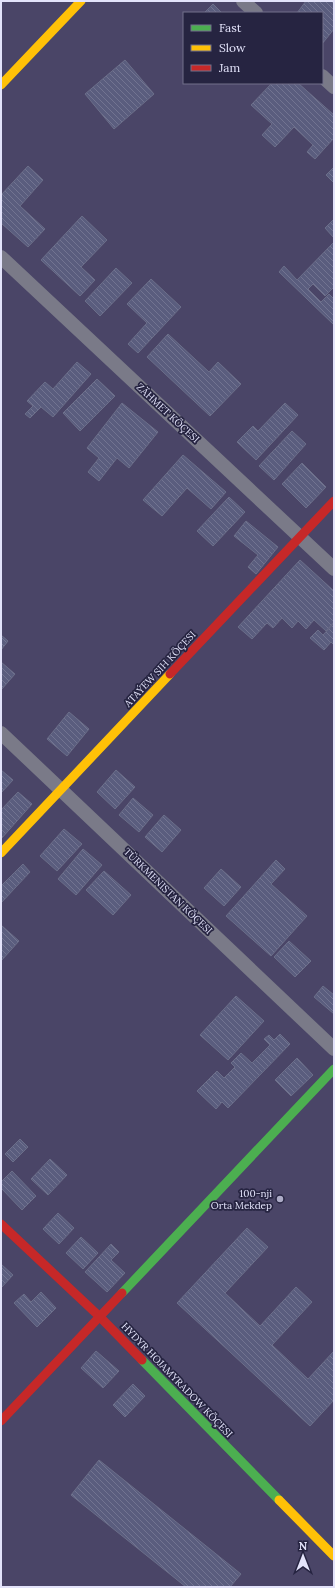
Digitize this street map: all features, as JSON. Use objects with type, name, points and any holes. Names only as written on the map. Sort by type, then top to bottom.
[{"type":"street","points":[[1,85],[81,1]]},
{"type":"street","points":[[243,1],[255,12]]},
{"type":"street","points":[[323,77],[334,87]]},
{"type":"street","name":"ZÄHMET KÖÇESI","points":[[1,257],[334,569]]},
{"type":"street","name":"ATAÝEW SIH KÖÇESI","points":[[1,852],[334,501]]},
{"type":"street","name":"TÜRKMENISTAN KÖÇESI","points":[[1,733],[334,1049]]},
{"type":"street","points":[[1,1422],[334,1069]]},
{"type":"street","name":"HYDYR HOJAMYRADOW KÖÇESI","points":[[1,1224],[100,1317],[334,1556]]},
{"type":"building","points":[[306,1],[334,1],[334,29],[323,43],[323,12],[298,12]]},
{"type":"building","points":[[213,4],[221,12],[205,12]]},
{"type":"building","points":[[125,60],[154,94],[114,129],[85,94]]},
{"type":"building","points":[[271,84],[299,84],[334,115],[334,138],[315,159],[307,152],[313,145],[294,127],[275,147],[262,135],[272,124],[251,105]]},
{"type":"building","points":[[28,166],[43,180],[20,206],[45,229],[28,247],[1,223],[1,195]]},
{"type":"building","points":[[334,167],[334,183],[326,175]]},
{"type":"building","points":[[82,216],[107,240],[81,267],[95,280],[80,296],[41,260]]},
{"type":"building","points":[[334,219],[334,238],[325,228]]},
{"type":"building","points":[[334,242],[334,287],[325,296],[313,284],[308,289],[321,302],[329,294],[334,299],[334,325],[279,272],[284,266],[297,280]]},
{"type":"building","points":[[116,268],[132,283],[100,316],[85,301]]},
{"type":"building","points":[[151,279],[181,307],[138,353],[128,344],[147,323],[127,304]]},
{"type":"building","points":[[168,334],[209,372],[218,362],[241,384],[210,416],[147,357]]},
{"type":"building","points":[[77,362],[91,374],[53,417],[41,407],[30,418],[25,414],[33,406],[27,401],[45,382],[53,389]]},
{"type":"building","points":[[97,379],[115,396],[80,431],[63,413]]},
{"type":"building","points":[[122,403],[158,432],[129,468],[117,458],[99,481],[88,472],[99,458],[87,448]]},
{"type":"building","points":[[285,403],[298,415],[256,460],[237,442],[253,426],[258,431]]},
{"type":"building","points":[[292,431],[306,444],[274,480],[259,466]]},
{"type":"building","points":[[183,455],[226,492],[211,509],[187,488],[162,516],[143,500]]},
{"type":"building","points":[[302,463],[326,487],[306,508],[282,484]]},
{"type":"building","points":[[229,497],[245,512],[213,546],[197,531]]},
{"type":"building","points":[[246,521],[278,547],[256,574],[248,567],[258,555],[234,536]]},
{"type":"building","points":[[300,560],[334,591],[334,622],[326,631],[314,620],[306,629],[298,621],[292,628],[282,618],[273,628],[267,623],[252,639],[238,627]]},
{"type":"building","points":[[334,623],[334,645],[331,642],[324,650],[310,638],[318,630],[323,635]]},
{"type":"building","points":[[1,635],[8,641],[1,650]]},
{"type":"building","points":[[1,662],[15,674],[1,690]]},
{"type":"building","points":[[69,712],[89,729],[67,756],[47,739]]},
{"type":"building","points":[[1,770],[13,780],[1,793]]},
{"type":"building","points":[[116,770],[135,787],[115,809],[97,792]]},
{"type":"building","points":[[18,792],[32,804],[1,839],[1,810]]},
{"type":"building","points":[[133,798],[153,815],[139,832],[119,815]]},
{"type":"building","points":[[164,815],[181,830],[162,852],[145,837]]},
{"type":"building","points":[[64,829],[82,844],[57,871],[40,856]]},
{"type":"building","points":[[83,849],[102,865],[76,895],[58,879]]},
{"type":"building","points":[[276,860],[285,869],[271,884],[307,916],[271,956],[226,916]]},
{"type":"building","points":[[23,864],[30,872],[1,903],[1,886]]},
{"type":"building","points":[[221,869],[241,887],[224,906],[204,888]]},
{"type":"building","points":[[104,871],[131,895],[113,915],[86,890]]},
{"type":"building","points":[[1,925],[19,941],[1,961]]},
{"type":"building","points":[[289,941],[311,961],[295,977],[274,957]]},
{"type":"building","points":[[323,986],[334,995],[334,1014],[314,997]]},
{"type":"building","points":[[236,996],[264,1021],[228,1060],[200,1035]]},
{"type":"building","points":[[280,1034],[290,1044],[228,1108],[222,1102],[216,1109],[197,1091],[217,1071],[224,1078],[235,1067],[231,1063],[241,1053],[252,1063],[270,1045],[264,1039],[269,1035],[274,1040]]},
{"type":"building","points":[[297,1058],[313,1075],[291,1096],[275,1080]]},
{"type":"building","points":[[20,1139],[28,1147],[13,1162],[5,1154]]},
{"type":"building","points":[[50,1159],[67,1175],[48,1195],[31,1179]]},
{"type":"building","points":[[12,1171],[36,1196],[22,1210],[1,1188],[1,1182]]},
{"type":"building","points":[[58,1213],[74,1228],[59,1244],[43,1229]]},
{"type":"building","points":[[247,1228],[268,1247],[225,1293],[260,1326],[296,1287],[312,1302],[272,1345],[308,1379],[334,1351],[334,1400],[310,1426],[177,1303]]},
{"type":"building","points":[[81,1237],[98,1253],[83,1269],[66,1253]]},
{"type":"building","points":[[111,1244],[119,1252],[111,1260],[125,1273],[107,1292],[85,1272]]},
{"type":"building","points":[[1,1264],[13,1275],[1,1288]]},
{"type":"building","points":[[41,1292],[56,1308],[37,1327],[14,1303],[24,1294],[31,1302]]},
{"type":"building","points":[[96,1351],[119,1371],[103,1388],[81,1368]]},
{"type":"building","points":[[133,1384],[145,1396],[125,1417],[113,1405]]},
{"type":"building","points":[[99,1460],[241,1574],[230,1587],[186,1587],[71,1495]]},
{"type":"traffic: fast","points":[[122,1293],[334,1069]]},
{"type":"traffic: fast","points":[[142,1360],[279,1500]]},
{"type":"traffic: slow","points":[[1,85],[81,1]]},
{"type":"traffic: slow","points":[[1,853],[170,674]]},
{"type":"traffic: slow","points":[[279,1500],[334,1556]]},
{"type":"traffic: jam","points":[[170,674],[334,501]]},
{"type":"traffic: jam","points":[[1,1224],[100,1317],[142,1360]]},
{"type":"traffic: jam","points":[[1,1421],[122,1293]]},
{"type":"place","name":"100-nji Orta Mekdep","points":[[280,1199]]}]
